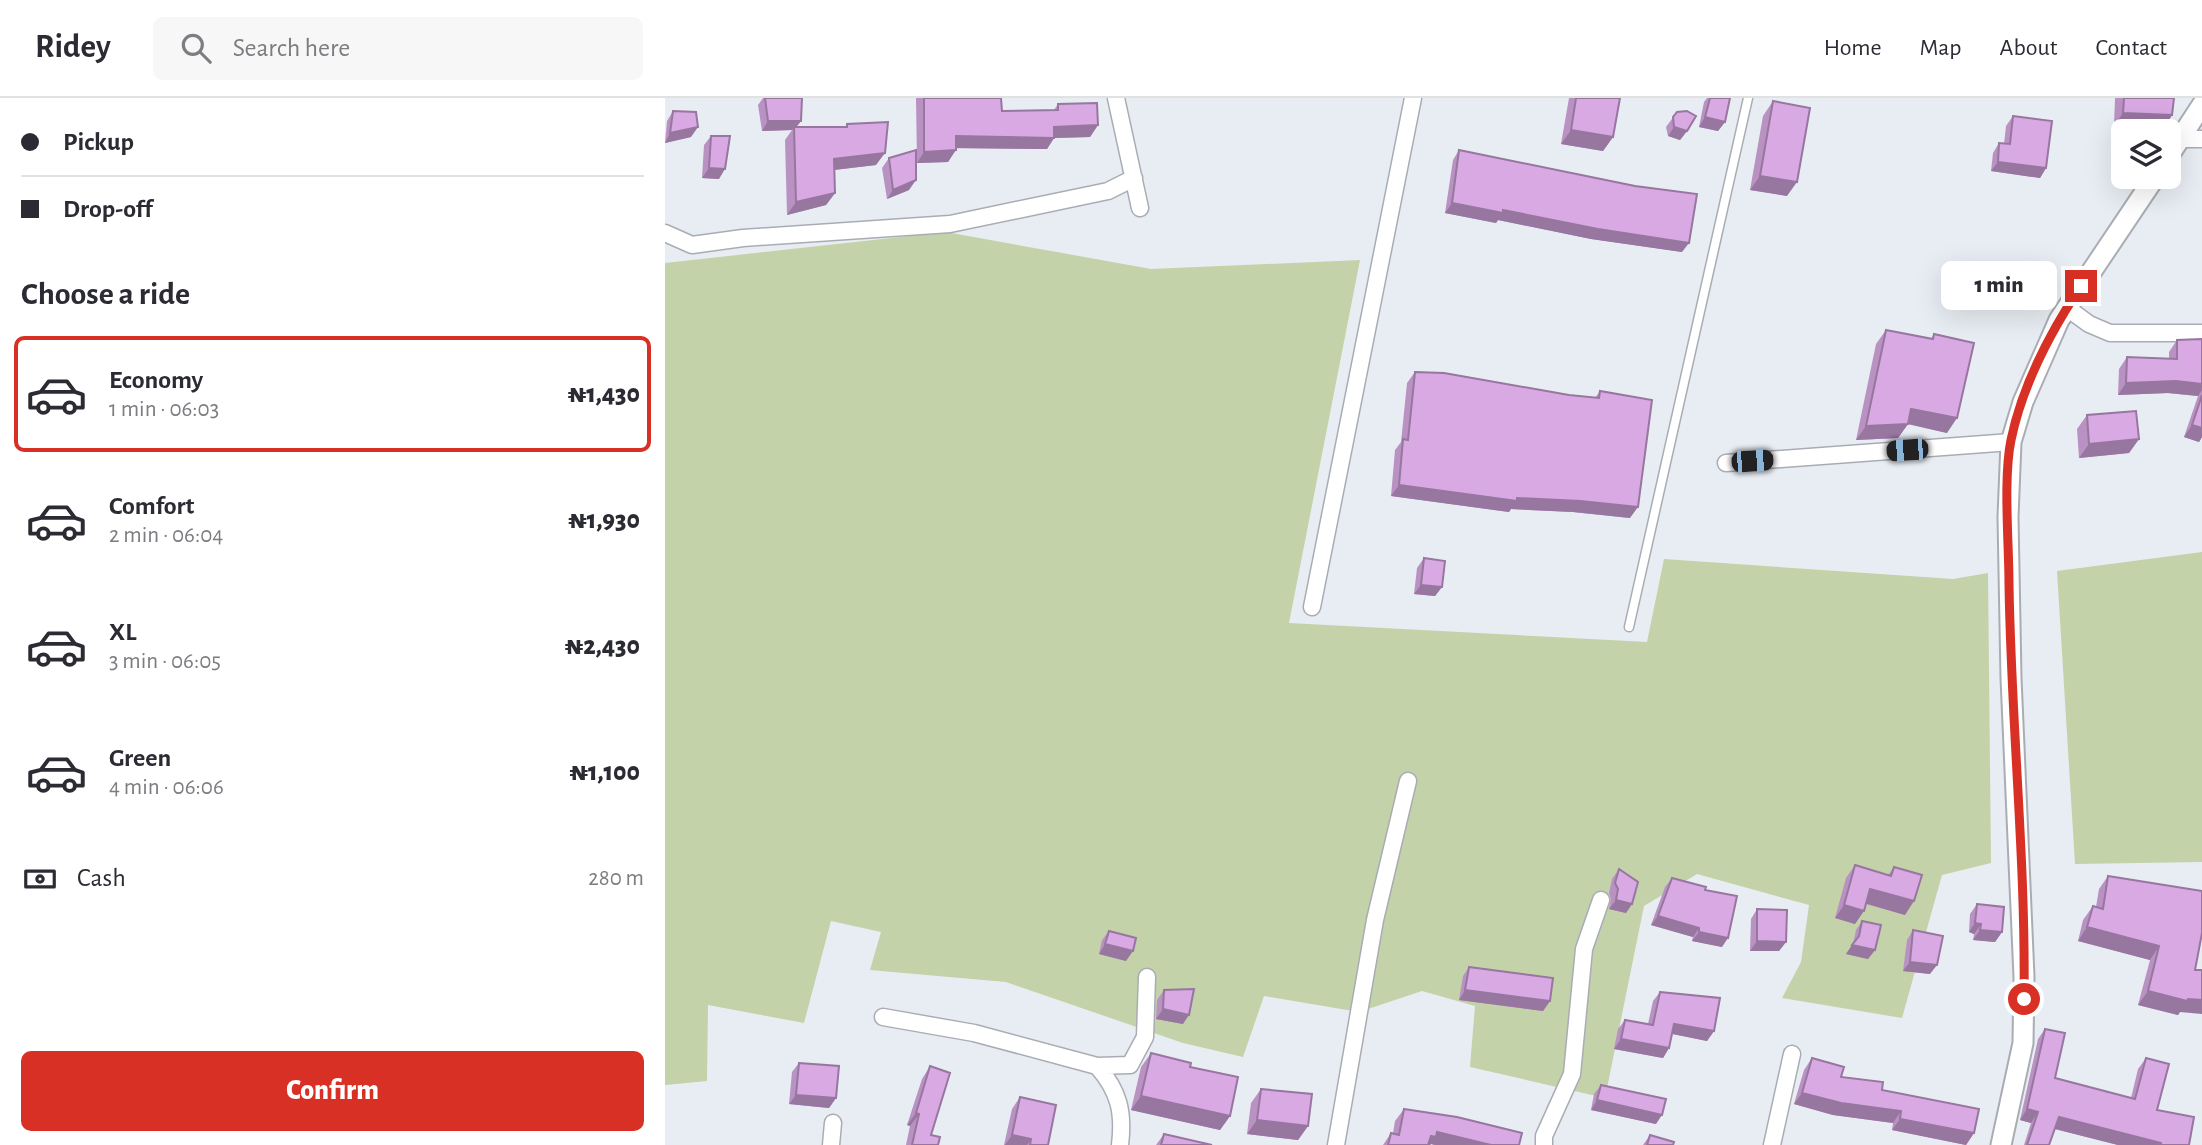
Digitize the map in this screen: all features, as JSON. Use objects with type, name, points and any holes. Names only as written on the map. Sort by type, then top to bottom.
[{"type":"street","points":[[1116,98],[1140,208]]},
{"type":"street","points":[[1312,607],[1413,98]]},
{"type":"street","points":[[2181,137],[2202,105]]},
{"type":"street","points":[[2181,139],[2202,139]]},
{"type":"street","points":[[665,233],[692,245],[743,238],[950,224],[1108,191],[1134,178]]},
{"type":"street","points":[[2001,1145],[2023,1043],[2024,977],[2010,664],[2011,442],[2023,402],[2067,308],[2147,189]]},
{"type":"street","points":[[2067,308],[2089,324],[2110,333],[2202,333]]},
{"type":"street","points":[[1726,463],[2011,442]]},
{"type":"street","points":[[1336,1145],[1375,920],[1408,781]]},
{"type":"street","points":[[1544,1145],[1544,1136],[1572,1074],[1584,949],[1601,900]]},
{"type":"street","points":[[883,1017],[974,1033],[1097,1066],[1130,1065],[1145,1037],[1147,977]]},
{"type":"street","points":[[1772,1145],[1792,1054]]},
{"type":"street","points":[[1097,1066],[1110,1081],[1122,1107],[1120,1145]]},
{"type":"street","points":[[831,1145],[833,1123]]},
{"type":"lane","points":[[1629,627],[1748,98]]},
{"type":"green space","points":[[946,232],[1151,269],[1360,260],[1289,623],[1647,642],[1664,559],[1953,579],[1988,573],[1991,863],[1942,875],[1902,1018],[1782,998],[1801,962],[1809,905],[1697,874],[1644,906],[1605,1098],[1470,1067],[1475,1006],[1422,991],[1359,1012],[1264,996],[1243,1057],[1183,1043],[1006,982],[870,970],[881,932],[831,921],[804,1023],[708,1005],[707,1081],[665,1085],[665,263]]},
{"type":"green space","points":[[2202,552],[2202,862],[2075,864],[2057,571]]},
{"type":"building","points":[[765,98],[802,98],[801,121],[768,121]]},
{"type":"building","points":[[924,98],[1001,98],[1002,111],[1058,110],[1058,104],[1097,103],[1098,125],[1054,127],[1054,138],[956,136],[956,150],[924,152]]},
{"type":"building","points":[[1576,98],[1620,98],[1613,137],[1571,130]]},
{"type":"building","points":[[1710,98],[1730,98],[1725,122],[1705,117]]},
{"type":"building","points":[[2124,98],[2174,98],[2172,115],[2123,113]]},
{"type":"building","points":[[1773,101],[1810,108],[1797,182],[1760,176]]},
{"type":"building","points":[[673,111],[696,112],[698,127],[670,133]]},
{"type":"building","points":[[1687,111],[1696,116],[1687,131],[1674,127],[1673,117],[1677,112]]},
{"type":"building","points":[[2013,116],[2052,121],[2046,168],[1998,162],[1999,143],[2010,144]]},
{"type":"building","points":[[888,122],[885,153],[834,159],[835,193],[796,202],[794,127],[847,127],[847,124]]},
{"type":"building","points":[[711,136],[730,136],[725,169],[709,168]]},
{"type":"building","points":[[916,150],[916,180],[893,190],[889,158]]},
{"type":"building","points":[[1459,150],[1635,186],[1697,194],[1689,243],[1452,203]]},
{"type":"building","points":[[1886,330],[1933,339],[1934,334],[1974,343],[1957,418],[1911,409],[1908,424],[1866,426]]},
{"type":"building","points":[[2202,339],[2202,384],[2176,381],[2126,383],[2127,357],[2177,359],[2177,340]]},
{"type":"building","points":[[1415,372],[1444,373],[1569,395],[1599,398],[1600,391],[1652,400],[1638,507],[1580,501],[1517,498],[1517,501],[1399,485],[1403,439],[1408,440]]},
{"type":"building","points":[[2202,395],[2202,428],[2192,425]]},
{"type":"building","points":[[2136,411],[2139,439],[2089,444],[2087,415]]},
{"type":"building","points":[[1424,558],[1445,561],[1442,587],[1421,585]]},
{"type":"building","points":[[1855,865],[1891,876],[1894,867],[1922,875],[1914,901],[1870,889],[1864,911],[1844,905]]},
{"type":"building","points":[[1619,869],[1638,882],[1632,904],[1616,900],[1618,889],[1615,883]]},
{"type":"building","points":[[2108,876],[2202,891],[2202,933],[2195,970],[2202,970],[2202,1000],[2187,1001],[2148,991],[2159,946],[2087,927],[2093,906],[2103,909]]},
{"type":"building","points":[[1672,878],[1706,887],[1705,890],[1737,896],[1728,938],[1699,932],[1699,928],[1658,916]]},
{"type":"building","points":[[1977,904],[2004,907],[2002,932],[1980,930],[1981,924],[1975,923]]},
{"type":"building","points":[[1757,909],[1787,910],[1786,942],[1757,941]]},
{"type":"building","points":[[1862,921],[1881,925],[1875,950],[1852,945],[1859,936]]},
{"type":"building","points":[[1913,930],[1943,936],[1937,965],[1910,962]]},
{"type":"building","points":[[1109,931],[1136,938],[1133,951],[1105,944]]},
{"type":"building","points":[[1469,967],[1553,978],[1550,1001],[1465,990]]},
{"type":"building","points":[[1194,989],[1189,1015],[1163,1009],[1164,990]]},
{"type":"building","points":[[1660,992],[1720,998],[1714,1031],[1674,1024],[1669,1048],[1621,1039],[1625,1020],[1653,1025]]},
{"type":"building","points":[[2045,1029],[2065,1033],[2055,1078],[2135,1099],[2146,1058],[2169,1064],[2157,1110],[2194,1117],[2189,1145],[2161,1145],[2059,1117],[2049,1145],[2027,1145],[2038,1112],[2027,1109]]},
{"type":"building","points":[[1151,1053],[1191,1063],[1190,1067],[1238,1077],[1230,1116],[1141,1096]]},
{"type":"building","points":[[1812,1058],[1844,1067],[1841,1077],[1883,1082],[1882,1090],[1979,1109],[1974,1133],[1900,1119],[1901,1111],[1841,1103],[1802,1093]]},
{"type":"building","points":[[799,1063],[839,1066],[836,1098],[796,1095]]},
{"type":"building","points":[[930,1066],[950,1073],[931,1135],[940,1137],[938,1145],[912,1145],[919,1114],[916,1113]]},
{"type":"building","points":[[1601,1085],[1666,1099],[1662,1115],[1597,1100]]},
{"type":"building","points":[[1261,1089],[1312,1094],[1308,1126],[1257,1120]]},
{"type":"building","points":[[1020,1097],[1056,1105],[1048,1145],[1030,1145],[1031,1139],[1012,1135]]},
{"type":"building","points":[[1404,1109],[1457,1117],[1522,1133],[1519,1145],[1491,1145],[1437,1132],[1436,1137],[1431,1136],[1428,1145],[1388,1145],[1391,1133],[1399,1135]]},
{"type":"building","points":[[1164,1134],[1212,1145],[1161,1145]]},
{"type":"building","points":[[1650,1135],[1674,1142],[1673,1145],[1647,1145]]},
{"type":"route","points":[[2024,999],[2011,678],[2008,517],[2011,442],[2023,402],[2059,320],[2081,286]]}]
